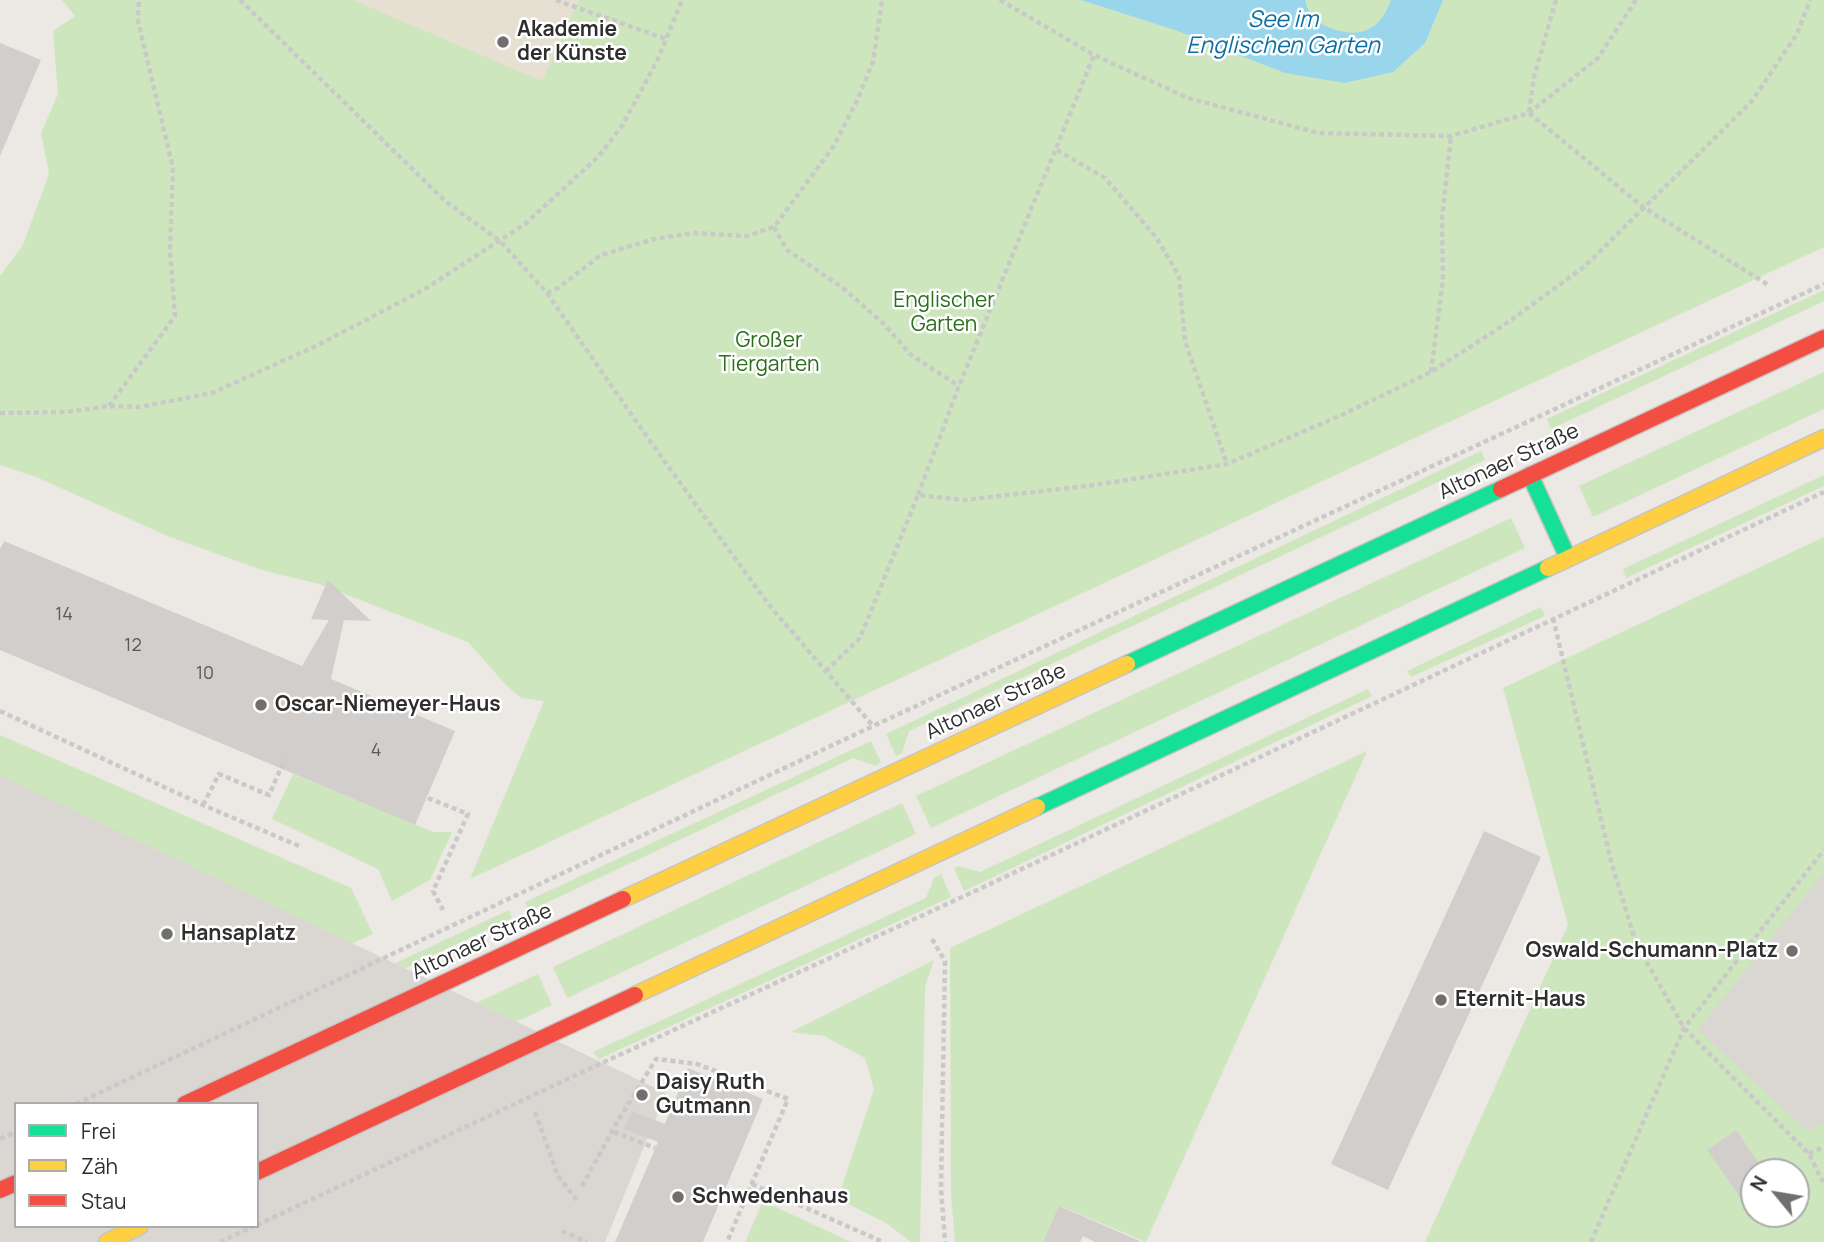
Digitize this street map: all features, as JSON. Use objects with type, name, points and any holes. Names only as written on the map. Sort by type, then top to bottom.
[{"type":"main road","name":"Altonaer Straße","points":[[189,1102],[1824,338]]},
{"type":"main road","points":[[259,1170],[1824,439]]},
{"type":"main road","points":[[1530,475],[1568,558]]},
{"type":"main road","points":[[107,1242],[136,1228]]},
{"type":"path","points":[[109,406],[175,316],[170,250],[173,168],[138,21],[139,0]]},
{"type":"path","points":[[240,0],[446,202],[500,241],[547,293],[769,605],[873,726]]},
{"type":"path","points":[[556,0],[666,39]]},
{"type":"path","points":[[0,413],[66,412],[109,406],[141,407],[212,393],[318,345],[425,289],[525,224],[598,157],[622,126],[666,39],[682,0]]},
{"type":"path","points":[[547,293],[558,288],[601,255],[653,239],[693,233],[747,236],[774,227],[833,147],[857,101],[873,62],[883,0]]},
{"type":"path","points":[[1000,0],[1094,55],[1188,98],[1318,133],[1451,136],[1529,113],[1598,58],[1636,0]]},
{"type":"path","points":[[1529,113],[1534,77],[1556,0]]},
{"type":"path","points":[[918,495],[964,500],[1095,485],[1227,464],[1344,414],[1431,372],[1504,325],[1584,267],[1752,101],[1797,34],[1810,0]]},
{"type":"path","points":[[826,671],[860,638],[1094,55]]},
{"type":"path","points":[[1529,113],[1643,207],[1770,286]]},
{"type":"path","points":[[1431,372],[1443,279],[1442,219],[1451,136]]},
{"type":"path","points":[[1057,150],[1105,178],[1156,237],[1179,275],[1185,341],[1227,464]]},
{"type":"path","points":[[774,227],[787,250],[851,295],[885,325],[911,355],[959,386]]},
{"type":"path","points":[[80,1102],[873,726],[1824,284]]},
{"type":"path","points":[[259,1225],[1824,492]]},
{"type":"path","points":[[1553,618],[1612,865],[1636,943],[1684,1028],[1809,1154],[1824,1184]]},
{"type":"path","points":[[0,712],[299,846]]},
{"type":"path","points":[[203,805],[219,774],[269,795],[285,759]]},
{"type":"path","points":[[428,799],[468,814],[433,891],[443,910]]},
{"type":"path","points":[[1591,1242],[1684,1028],[1824,850]]},
{"type":"path","points":[[932,939],[945,961],[941,1188],[945,1242]]},
{"type":"path","points":[[583,1186],[656,1059],[697,1064],[788,1100],[727,1242]]},
{"type":"path","points":[[694,1070],[697,1064]]},
{"type":"path","points":[[535,1112],[558,1176],[577,1200]]},
{"type":"path","points":[[613,1132],[655,1148]]},
{"type":"path","points":[[1809,1154],[1824,1147]]},
{"type":"path","points":[[752,1184],[883,1242]]},
{"type":"path","points":[[220,1242],[252,1228]]},
{"type":"path","points":[[562,1231],[587,1242]]},
{"type":"shaded area","name":"Akademie der Künste","points":[[353,0],[579,0],[541,84]]},
{"type":"shaded area","name":"Hansaplatz","points":[[0,775],[666,1093],[605,1242],[0,1242]]},
{"type":"shaded area","name":"Oswald-Schumann-Platz","points":[[1824,873],[1824,1122],[1808,1131],[1698,1030]]},
{"type":"green space","name":"Großer Tiergarten","points":[[62,0],[353,0],[542,81],[579,0],[1824,0],[1824,247],[470,879],[544,701],[521,698],[468,642],[319,584],[262,570],[170,537],[36,477],[0,465],[0,276],[23,245],[49,174],[41,133],[58,94],[53,31],[75,16]]},
{"type":"green space","points":[[1824,290],[1824,301],[1551,429],[1547,419]]},
{"type":"green space","points":[[1824,372],[1824,409],[1593,517],[1579,486]]},
{"type":"green space","points":[[1481,451],[1485,460],[909,731],[902,753],[896,756],[886,734]]},
{"type":"green space","points":[[1824,475],[1824,486],[1626,578],[1623,569]]},
{"type":"green space","points":[[1511,518],[1525,548],[931,828],[916,796]]},
{"type":"green space","points":[[1824,537],[1824,1242],[1425,1242],[1568,925],[1503,688]]},
{"type":"green space","points":[[1541,607],[1545,616],[1411,677],[1407,671]]},
{"type":"green space","points":[[1368,689],[1372,696],[964,891],[954,868],[958,866],[980,872]]},
{"type":"green space","points":[[0,735],[351,888],[373,934],[0,1104]]},
{"type":"green space","points":[[871,741],[881,762],[875,766],[853,758],[529,911],[525,902]]},
{"type":"green space","points":[[1367,751],[1146,1242],[1060,1206],[1043,1242],[955,1242],[951,1194],[950,948]]},
{"type":"green space","points":[[293,774],[433,832],[452,832],[430,880],[392,901],[378,869],[272,819]]},
{"type":"green space","points":[[902,803],[916,834],[567,998],[553,967]]},
{"type":"green space","points":[[941,874],[951,897],[599,1059],[593,1052],[926,898],[934,878]]},
{"type":"green space","points":[[509,910],[512,918],[120,1102],[98,1102]]},
{"type":"green space","points":[[934,960],[925,987],[920,1242],[911,1242],[886,1223],[838,1199],[874,1089],[865,1058],[824,1036],[791,1032]]},
{"type":"green space","points":[[538,974],[552,1005],[259,1143],[259,1105]]},
{"type":"green space","points":[[763,1201],[851,1242],[745,1242]]},
{"type":"water","name":"See im Englischen Garten","points":[[1081,0],[1305,0],[1311,14],[1321,23],[1351,33],[1368,30],[1375,25],[1391,0],[1443,0],[1425,43],[1393,72],[1345,83],[1285,73],[1175,30]]},
{"type":"building","points":[[0,43],[41,60],[0,156]]},
{"type":"building","name":"Oscar-Niemeyer-Haus","points":[[4,541],[302,666],[329,620],[311,619],[328,580],[371,621],[344,620],[331,679],[455,731],[415,825],[0,650],[0,549]]},
{"type":"building","name":"Eternit-Haus","points":[[1484,831],[1541,857],[1388,1190],[1331,1164]]},
{"type":"building","name":"Schwedenhaus","points":[[688,1068],[763,1099],[703,1242],[615,1242],[658,1142],[624,1129],[632,1111],[665,1124]]},
{"type":"building","points":[[1736,1130],[1755,1158],[1740,1158],[1740,1197],[1707,1150]]},
{"type":"building","points":[[1059,1206],[1142,1242],[1095,1242],[1083,1236],[1080,1242],[1043,1242]]},
{"type":"traffic: fast","points":[[1530,475],[1568,558]]},
{"type":"traffic: fast","points":[[1127,664],[1501,489]]},
{"type":"traffic: fast","points":[[1037,807],[1548,568]]},
{"type":"traffic: slow","points":[[1548,568],[1824,438]]},
{"type":"traffic: slow","points":[[623,899],[1127,664]]},
{"type":"traffic: slow","points":[[635,995],[1037,807]]},
{"type":"traffic: slow","points":[[107,1242],[136,1228]]},
{"type":"traffic: jam","points":[[1501,489],[1824,338]]},
{"type":"traffic: jam","points":[[189,1102],[623,899]]},
{"type":"traffic: jam","points":[[259,1171],[635,995]]},
{"type":"traffic: jam","points":[[0,1190],[14,1184]]},
{"type":"place","name":"Akademie der Künste","points":[[503,42]]},
{"type":"place","name":"Oscar-Niemeyer-Haus","points":[[261,705]]},
{"type":"place","name":"Hansaplatz","points":[[167,934]]},
{"type":"place","name":"Oswald-Schumann-Platz","points":[[1792,951]]},
{"type":"place","name":"Eternit-Haus","points":[[1441,1000]]},
{"type":"place","name":"Daisy Ruth Gutmann","points":[[642,1095]]},
{"type":"place","name":"Schwedenhaus","points":[[678,1197]]},
{"type":"park label","name":"Englischer Garten","points":[[944,313]]}]
